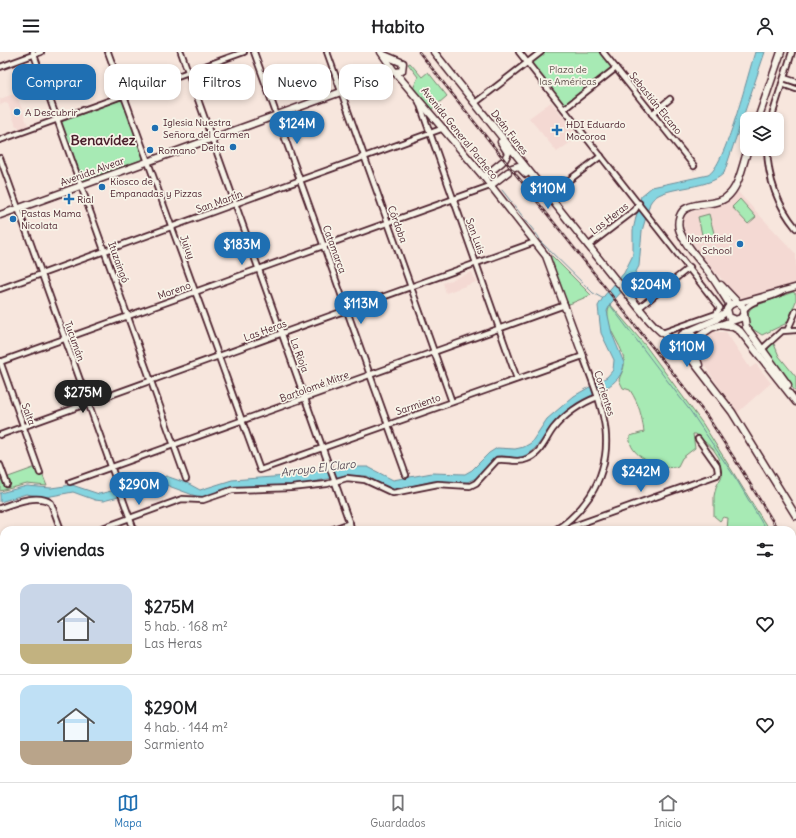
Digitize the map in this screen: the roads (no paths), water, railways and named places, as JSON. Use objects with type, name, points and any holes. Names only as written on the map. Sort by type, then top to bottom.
[{"type":"street","points":[[0,67],[33,53],[41,52]]},
{"type":"street","name":"Jujuy","points":[[108,52],[112,64]]},
{"type":"street","name":"La Rioja","points":[[181,52],[351,526]]},
{"type":"street","points":[[181,75],[244,52]]},
{"type":"street","name":"Catamarca","points":[[254,52],[406,475]]},
{"type":"street","name":"Córdoba","points":[[327,52],[339,86]]},
{"type":"street","name":"Deán Funes","points":[[435,52],[615,279],[663,334],[681,345]]},
{"type":"street","points":[[519,52],[690,267],[719,306],[720,309],[716,314],[663,334]]},
{"type":"street","points":[[474,103],[541,52]]},
{"type":"street","name":"Sebastián Elcano","points":[[603,52],[694,166]]},
{"type":"street","points":[[760,112],[781,52]]},
{"type":"street","points":[[773,112],[792,52]]},
{"type":"street","name":"Ituzaingó","points":[[33,53],[82,185],[186,479]]},
{"type":"street","name":"Avenida General Pacheco","points":[[382,53],[396,61]]},
{"type":"street","name":"Avenida General Pacheco","points":[[382,53],[394,71],[444,128],[484,177],[548,260],[583,356]]},
{"type":"street","points":[[403,69],[401,72],[394,71],[392,65],[396,61],[403,63],[403,69],[410,88]]},
{"type":"street","points":[[564,109],[616,68]]},
{"type":"street","points":[[784,78],[796,82]]},
{"type":"street","points":[[782,84],[796,89]]},
{"type":"street","name":"Avenida Alvear","points":[[0,215],[339,93]]},
{"type":"street","name":"San Luis","points":[[419,99],[429,134],[517,379]]},
{"type":"street","points":[[652,114],[670,99]]},
{"type":"street","points":[[0,140],[112,100]]},
{"type":"street","name":"Jujuy","points":[[124,100],[241,422],[260,470]]},
{"type":"street","name":"Córdoba","points":[[344,100],[452,402]]},
{"type":"street","name":"San Martín","points":[[0,289],[365,158],[444,128]]},
{"type":"street","points":[[484,177],[504,161],[508,153],[495,132],[495,129]]},
{"type":"street","points":[[490,186],[510,170],[518,166],[548,196],[601,156]]},
{"type":"street","points":[[730,305],[680,232],[679,219],[686,208],[719,201],[728,196],[735,187],[746,156]]},
{"type":"street","points":[[768,156],[770,172],[776,195],[786,214],[796,228]]},
{"type":"street","name":"Tucumán","points":[[0,158],[133,526]]},
{"type":"street","name":"Moreno","points":[[0,362],[490,186]]},
{"type":"street","name":"Las Heras","points":[[588,246],[634,210],[638,203]]},
{"type":"street","name":"Las Heras","points":[[0,435],[535,242]]},
{"type":"street","points":[[640,307],[690,267]]},
{"type":"street","points":[[710,274],[739,303],[744,312],[745,325],[760,350],[796,402]]},
{"type":"street","points":[[681,345],[689,349],[693,347],[695,341],[719,325],[734,319],[739,319],[750,305],[778,295],[783,291],[796,286]]},
{"type":"street","points":[[730,305],[749,302],[777,291],[783,291]]},
{"type":"street","name":"Bartolomé Mitre","points":[[70,482],[565,305]]},
{"type":"street","points":[[663,334],[673,337],[683,334],[715,320],[727,312],[730,305]]},
{"type":"street","points":[[788,329],[796,311]]},
{"type":"street","points":[[727,312],[730,317],[734,319]]},
{"type":"street","points":[[719,325],[737,329],[760,350],[796,396]]},
{"type":"street","points":[[760,350],[773,337],[782,331],[788,329],[796,330]]},
{"type":"street","points":[[683,334],[690,333],[695,341],[696,358],[707,378]]},
{"type":"street","points":[[683,334],[681,345],[707,378],[744,431],[796,516]]},
{"type":"street","points":[[760,350],[773,337]]},
{"type":"street","name":"Sarmiento","points":[[260,470],[583,356]]},
{"type":"street","name":"Corrientes","points":[[562,526],[567,522],[591,494],[604,462],[607,440],[604,415],[583,356]]},
{"type":"street","name":"Salta","points":[[0,362],[40,473]]},
{"type":"street","points":[[108,526],[185,499],[199,500],[232,490],[291,488],[347,478],[365,480],[393,493],[438,484],[473,485],[497,460],[519,462],[532,457],[540,450],[556,426],[575,409],[598,396]]},
{"type":"street","points":[[580,526],[717,475],[717,466],[698,439]]},
{"type":"street","points":[[0,465],[7,484]]},
{"type":"street","points":[[0,508],[31,499],[43,499],[50,502],[59,526]]},
{"type":"street","points":[[567,522],[570,526]]},
{"type":"street","points":[[342,526],[350,523]]},
{"type":"water","name":"Arroyo El Claro","points":[[755,52],[765,52],[745,112],[740,112],[740,126],[724,173],[716,179],[706,183],[663,193],[655,197],[650,203],[642,231],[639,266],[630,283],[611,303],[607,311],[612,334],[624,363],[618,378],[606,388],[577,403],[560,416],[538,445],[526,455],[522,457],[496,456],[476,478],[467,482],[433,481],[395,490],[385,487],[367,476],[341,476],[294,486],[230,488],[201,498],[166,485],[103,501],[95,500],[73,492],[46,497],[26,494],[0,502],[0,493],[27,486],[51,488],[72,485],[99,494],[156,480],[166,476],[189,484],[200,490],[232,480],[286,476],[343,467],[368,467],[393,480],[432,473],[465,474],[472,470],[489,453],[497,448],[515,449],[524,447],[531,443],[547,419],[574,396],[607,377],[613,370],[614,360],[601,333],[598,306],[604,296],[624,273],[633,255],[633,230],[641,196],[652,187],[708,175],[715,168],[722,156],[742,98]]},
{"type":"waterway","points":[[502,190],[538,236],[541,242],[593,293],[602,298]]},
{"type":"waterway","points":[[610,305],[691,412],[738,482],[764,526]]},
{"type":"railway","points":[[419,52],[707,416],[776,526]]},
{"type":"place","name":"A Descubrir","points":[[17,112]]},
{"type":"place","name":"Iglesia Nuestra Señora del Carmen","points":[[155,128]]},
{"type":"place","name":"HDI Eduardo Mocoroa","points":[[557,130]]},
{"type":"place","name":"Delta","points":[[233,147]]},
{"type":"place","name":"Romano","points":[[150,150]]},
{"type":"place","name":"Kiosco de Empanadas y Pizzas","points":[[102,187]]},
{"type":"place","name":"Rial","points":[[69,199]]},
{"type":"place","name":"Pastas Mama Nicolata","points":[[13,219]]},
{"type":"place","name":"Northfield School","points":[[740,244]]},
{"type":"district","name":"Benavídez","points":[[103,140]]},
{"type":"park label","name":"Plaza de las Américas","points":[[568,74]]}]
